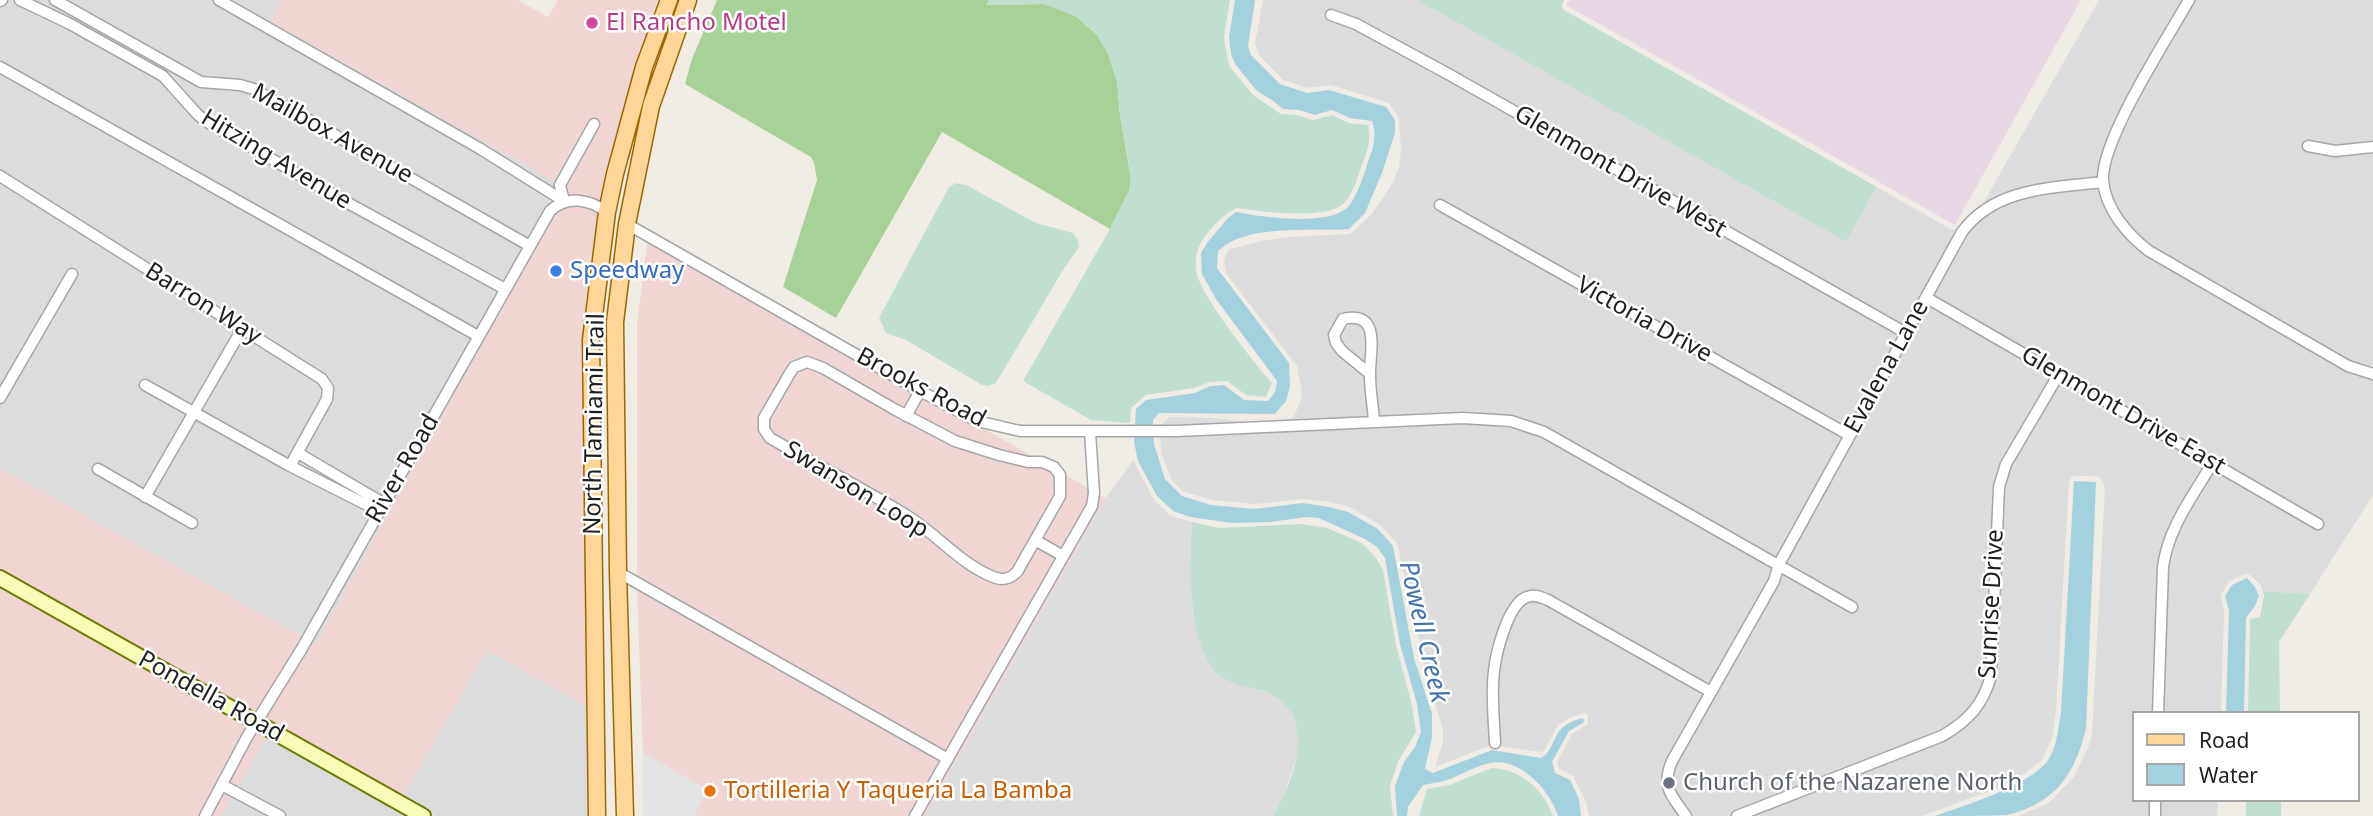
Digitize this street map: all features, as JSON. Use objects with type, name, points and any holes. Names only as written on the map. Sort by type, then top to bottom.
[{"type":"main road","name":"North Tamiami Trail","points":[[597,816],[592,340],[607,212],[615,174],[644,67],[669,0]]},
{"type":"main road","name":"North Tamiami Trail","points":[[625,816],[614,342],[627,224],[651,106],[688,0]]},
{"type":"main road","points":[[615,174],[619,207],[627,224]]},
{"type":"main road","points":[[607,212],[617,230],[618,255],[622,266]]},
{"type":"main road","points":[[593,535],[603,558],[618,572]]},
{"type":"main road","name":"Pondella Road","points":[[0,578],[423,816]]},
{"type":"street","name":"Hitzing Avenue","points":[[20,0],[70,24],[163,76],[175,86],[198,115],[209,123],[348,204],[505,289]]},
{"type":"street","name":"Mailbox Avenue","points":[[55,0],[201,82],[240,85],[254,89],[530,246]]},
{"type":"street","points":[[219,0],[479,148],[564,201],[585,201],[607,212]]},
{"type":"street","points":[[2189,0],[2118,127],[2104,164],[2103,181],[2110,205],[2122,225],[2149,251],[2326,355],[2348,366],[2373,373]]},
{"type":"street","name":"Glenmont Drive West","points":[[1331,15],[1356,24],[1450,75],[1906,333]]},
{"type":"street","points":[[0,67],[478,336]]},
{"type":"street","points":[[564,201],[560,185],[594,124]]},
{"type":"street","points":[[2308,146],[2335,151],[2373,147]]},
{"type":"street","name":"Barron Way","points":[[0,176],[321,379],[328,388],[327,399],[290,466]]},
{"type":"street","name":"Evalena Lane","points":[[1686,816],[1671,796],[1666,785],[1666,774],[1774,582],[1779,564],[1962,232],[1977,215],[2012,195],[2103,181]]},
{"type":"street","name":"River Road","points":[[206,816],[256,722],[300,650],[550,211],[564,201]]},
{"type":"street","name":"Victoria Drive","points":[[1440,205],[1849,435]]},
{"type":"street","name":"Brooks Road","points":[[627,224],[920,391],[991,426],[1020,431],[1124,432],[1374,421],[1500,419],[1534,427],[1852,607]]},
{"type":"street","points":[[0,398],[72,274]]},
{"type":"street","name":"Glenmont Drive East","points":[[1927,298],[2318,524]]},
{"type":"street","points":[[1370,374],[1336,343],[1334,335],[1343,319],[1352,317],[1363,320],[1369,327],[1373,340],[1370,374],[1374,421]]},
{"type":"street","points":[[145,496],[242,329]]},
{"type":"street","name":"Swanson Loop","points":[[807,362],[823,368],[906,416],[967,445],[1028,462],[1042,462],[1054,467],[1060,475],[1060,496],[1012,577],[996,579],[966,564],[908,516],[770,438],[763,423],[794,367],[807,362]]},
{"type":"street","name":"Sunrise Drive","points":[[1737,816],[1942,736],[1970,716],[1980,704],[1991,676],[1999,487],[2011,454],[2059,374]]},
{"type":"street","points":[[145,385],[290,466],[381,507]]},
{"type":"street","points":[[906,416],[920,391]]},
{"type":"street","points":[[915,816],[1092,506],[1094,492],[1090,432]]},
{"type":"street","points":[[298,453],[339,475],[381,507]]},
{"type":"street","points":[[2158,711],[2165,556],[2175,525],[2213,462]]},
{"type":"street","points":[[98,469],[192,523]]},
{"type":"street","points":[[332,487],[339,475]]},
{"type":"street","points":[[1035,540],[1063,556]]},
{"type":"street","points":[[618,572],[948,758]]},
{"type":"street","points":[[1494,743],[1495,662],[1510,615],[1515,605],[1525,597],[1536,596],[1548,600],[1711,692]]},
{"type":"street","points":[[222,785],[280,816]]},
{"type":"shaded area","points":[[0,0],[282,0],[271,21],[569,189],[316,645],[0,468]]},
{"type":"shaded area","points":[[282,0],[518,0],[548,17],[558,0],[658,0],[605,172],[586,301],[585,440],[590,708],[487,650],[402,797],[0,571],[0,468],[316,644],[568,189],[270,21]]},
{"type":"shaded area","points":[[1263,0],[1417,0],[1846,242],[1877,187],[1952,230],[1958,228],[1966,233],[2099,0],[2373,0],[2373,495],[2310,594],[2263,591],[2259,583],[2247,573],[2229,581],[2221,596],[2224,612],[2221,711],[2132,711],[2132,802],[2218,802],[2217,816],[2018,816],[2049,803],[2074,777],[2092,733],[2105,487],[2100,477],[2092,476],[2073,476],[2069,481],[2056,712],[2052,738],[2042,760],[2024,774],[1990,791],[1922,816],[1589,816],[1586,802],[1573,776],[1559,769],[1557,762],[1572,734],[1588,724],[1588,716],[1585,713],[1558,725],[1544,751],[1491,745],[1435,767],[1443,742],[1443,729],[1431,691],[1397,543],[1380,525],[1350,507],[1330,502],[1304,499],[1255,504],[1212,500],[1184,492],[1171,479],[1161,453],[1160,426],[1170,417],[1262,423],[1287,421],[1293,417],[1302,393],[1297,366],[1226,273],[1226,254],[1230,249],[1262,241],[1349,234],[1370,216],[1393,182],[1399,167],[1399,118],[1389,103],[1331,85],[1308,88],[1283,80],[1259,55],[1255,44]]},
{"type":"shaded area","points":[[1569,0],[2081,0],[1955,225],[1566,5]]},
{"type":"shaded area","points":[[648,238],[1106,498],[925,816],[645,816],[637,588],[637,323]]},
{"type":"shaded area","points":[[1133,460],[1154,500],[1171,516],[1192,522],[1190,557],[1193,616],[1205,654],[1217,673],[1272,695],[1290,708],[1299,734],[1299,749],[1283,798],[1273,816],[925,816],[1106,498]]},
{"type":"shaded area","points":[[0,585],[268,735],[221,816],[0,816]]},
{"type":"shaded area","points":[[487,649],[590,708],[592,816],[435,816],[402,797]]},
{"type":"shaded area","points":[[268,735],[411,816],[221,816]]},
{"type":"shaded area","points":[[642,752],[708,790],[694,816],[643,816]]},
{"type":"green space","points":[[717,0],[989,0],[987,5],[1044,4],[1077,17],[1098,36],[1108,54],[1117,81],[1131,179],[1129,191],[1110,229],[942,132],[836,318],[783,287],[817,180],[811,157],[685,84],[692,59]]},
{"type":"green space","points":[[989,0],[1230,0],[1224,37],[1227,56],[1230,67],[1253,95],[1281,114],[1313,120],[1332,115],[1349,123],[1368,125],[1368,146],[1357,180],[1349,197],[1338,207],[1294,214],[1236,208],[1213,227],[1199,246],[1196,264],[1201,285],[1230,330],[1272,383],[1266,397],[1246,395],[1227,381],[1210,382],[1194,388],[1146,395],[1131,408],[1130,423],[1091,420],[1023,381],[1110,229],[1129,191],[1131,179],[1117,81],[1108,54],[1098,36],[1077,17],[1044,4],[986,5]]},
{"type":"green space","points":[[1417,0],[1564,0],[1564,10],[1877,187],[1846,242]]},
{"type":"green space","points":[[956,183],[966,185],[1036,223],[1073,233],[1078,240],[1079,247],[996,383],[988,386],[906,340],[886,333],[879,318],[949,187]]},
{"type":"green space","points":[[1192,522],[1219,528],[1301,524],[1327,528],[1362,543],[1376,558],[1383,570],[1396,645],[1412,705],[1416,732],[1399,760],[1390,785],[1393,816],[1273,816],[1295,766],[1298,731],[1293,715],[1282,702],[1265,692],[1227,680],[1216,672],[1207,658],[1200,641],[1192,600]]},
{"type":"green space","points":[[2263,591],[2310,594],[2279,642],[2280,711],[2248,711],[2250,619],[2260,617]]},
{"type":"green space","points":[[1492,768],[1513,773],[1530,783],[1543,797],[1553,816],[1419,816],[1427,789],[1449,785]]},
{"type":"green space","points":[[2246,802],[2281,802],[2281,816],[2246,816]]},
{"type":"water","points":[[1235,0],[1255,0],[1248,46],[1251,55],[1280,84],[1307,93],[1329,90],[1386,107],[1395,120],[1395,133],[1365,213],[1349,229],[1262,233],[1230,242],[1218,251],[1217,268],[1289,363],[1290,386],[1286,401],[1275,414],[1159,413],[1153,420],[1154,444],[1165,479],[1182,496],[1211,505],[1254,509],[1303,503],[1348,512],[1378,529],[1393,546],[1414,658],[1432,714],[1432,737],[1425,769],[1433,773],[1492,750],[1541,758],[1548,752],[1561,729],[1583,718],[1584,722],[1569,731],[1552,762],[1555,773],[1570,780],[1579,799],[1581,816],[1558,816],[1541,786],[1523,770],[1501,762],[1485,764],[1447,780],[1423,785],[1408,807],[1407,816],[1397,816],[1395,786],[1404,762],[1415,747],[1421,732],[1417,704],[1400,644],[1385,558],[1377,547],[1319,518],[1232,523],[1190,517],[1173,511],[1157,496],[1138,461],[1134,442],[1136,409],[1146,400],[1195,393],[1210,386],[1224,385],[1244,400],[1268,401],[1275,392],[1277,381],[1216,299],[1202,274],[1201,253],[1207,243],[1236,212],[1295,219],[1326,217],[1339,213],[1348,207],[1356,194],[1374,144],[1372,121],[1350,118],[1332,110],[1315,115],[1283,109],[1257,91],[1235,64],[1231,54],[1229,37]]},
{"type":"water","points":[[2074,481],[2096,482],[2086,728],[2076,759],[2069,773],[2051,794],[2024,810],[2007,815],[1935,816],[1993,795],[2022,781],[2045,764],[2052,753],[2061,712]]},
{"type":"water","points":[[2247,578],[2259,596],[2246,618],[2244,711],[2226,711],[2229,611],[2225,596],[2232,585]]},
{"type":"place","name":"El Rancho Motel","points":[[592,23]]},
{"type":"place","name":"Speedway","points":[[556,271]]},
{"type":"place","name":"Church of the Nazarene North","points":[[1669,783]]},
{"type":"place","name":"Tortilleria Y Taqueria La Bamba","points":[[710,791]]},
{"type":"water label","name":"Powell Creek","points":[[1423,632]]}]
